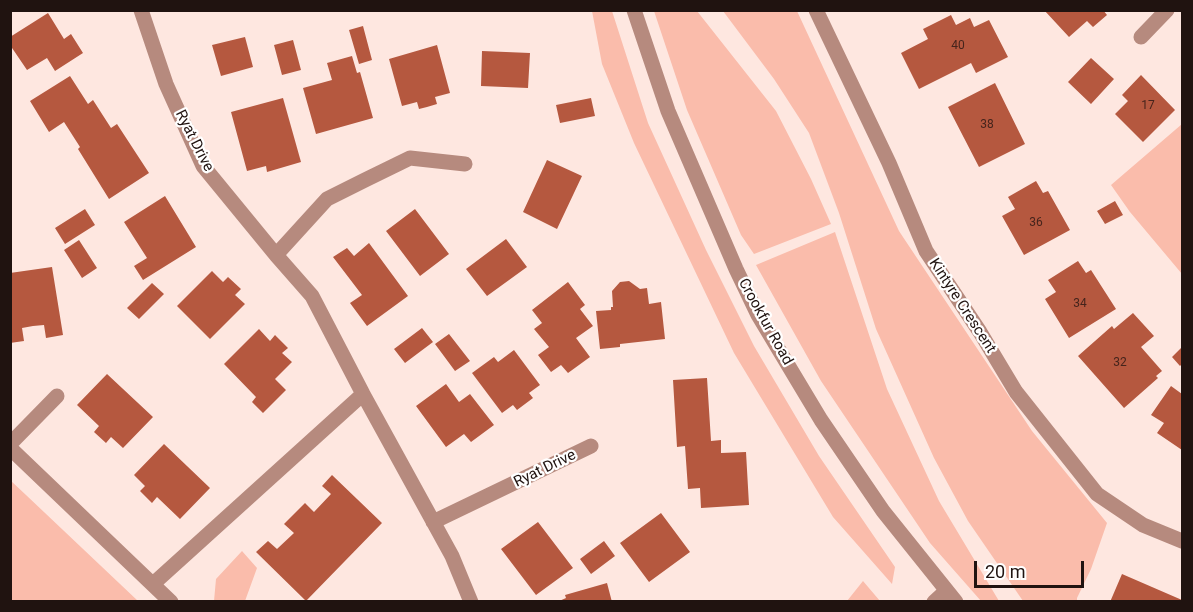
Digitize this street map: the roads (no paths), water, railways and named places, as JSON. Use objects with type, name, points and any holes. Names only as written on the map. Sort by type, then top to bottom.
[{"type":"street","name":"Ryat Drive","points":[[141,10],[166,84],[203,165],[312,296],[452,556],[471,602]]},
{"type":"street","name":"Crookfur Road","points":[[634,10],[668,111],[758,315],[821,420],[945,598]]},
{"type":"street","name":"Kintyre Crescent","points":[[816,10],[889,163],[926,251],[980,332],[1016,392],[1097,494],[1143,525],[1182,541]]},
{"type":"street","points":[[1141,37],[1167,10]]},
{"type":"street","points":[[276,255],[327,199],[410,158],[465,164]]},
{"type":"street","points":[[153,584],[363,394]]},
{"type":"street","points":[[57,396],[10,446],[171,602]]},
{"type":"street","name":"Ryat Drive","points":[[433,522],[591,446]]}]
